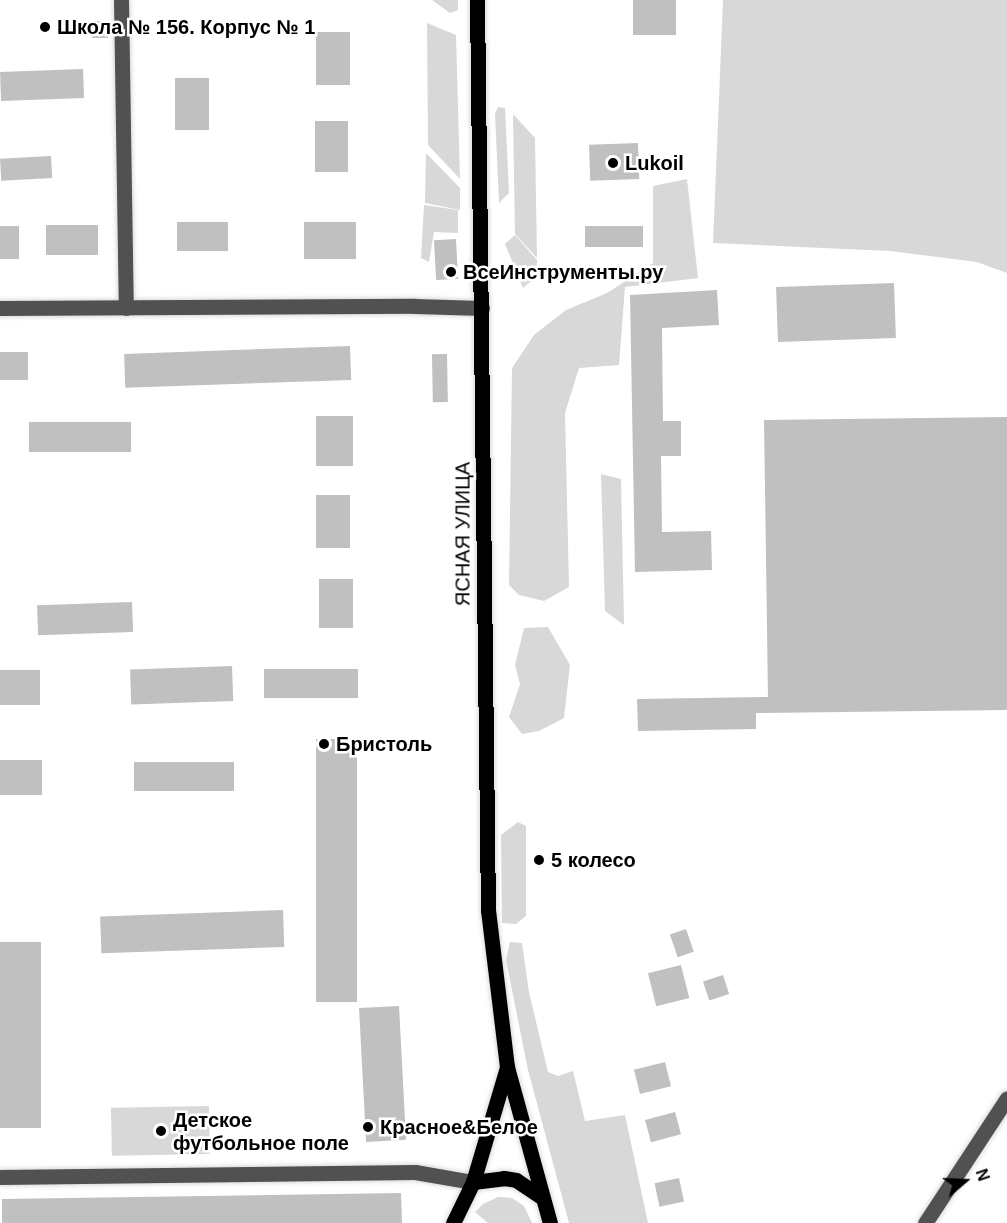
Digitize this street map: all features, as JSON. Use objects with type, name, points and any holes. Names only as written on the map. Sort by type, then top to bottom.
[{"type":"main road","name":"ЯСНАЯ УЛИЦА","points":[[477,0],[488,910],[507,1067]]},
{"type":"main road","points":[[453,1223],[473,1182],[507,1067]]},
{"type":"main road","points":[[507,1067],[550,1223]]},
{"type":"main road","points":[[473,1182],[504,1178],[516,1180],[543,1198]]},
{"type":"street","points":[[121,0],[126,308]]},
{"type":"street","points":[[0,308],[415,306],[482,308]]},
{"type":"street","points":[[925,1223],[1007,1098]]},
{"type":"street","points":[[0,1177],[415,1172],[473,1182]]},
{"type":"shaded area","points":[[432,0],[458,0],[458,10],[450,13]]},
{"type":"shaded area","points":[[723,0],[1007,0],[1007,273],[977,262],[890,251],[713,243]]},
{"type":"shaded area","points":[[427,23],[456,35],[460,179],[428,145]]},
{"type":"shaded area","points":[[498,107],[505,108],[509,193],[499,203],[495,114]]},
{"type":"shaded area","points":[[513,114],[535,138],[537,258],[515,234]]},
{"type":"shaded area","points":[[426,153],[460,188],[460,210],[425,203]]},
{"type":"shaded area","points":[[687,179],[698,278],[625,287],[619,365],[579,368],[565,413],[569,587],[544,601],[519,595],[509,585],[512,368],[534,335],[566,310],[607,293],[653,263],[653,186]]},
{"type":"shaded area","points":[[424,205],[458,210],[458,233],[434,232],[429,262],[421,258]]},
{"type":"shaded area","points":[[515,235],[537,260],[537,276],[523,288],[505,244]]},
{"type":"shaded area","points":[[601,474],[621,479],[624,625],[605,611]]},
{"type":"shaded area","points":[[548,627],[570,665],[564,718],[539,731],[522,734],[509,717],[520,684],[515,665],[524,628]]},
{"type":"shaded area","points":[[518,822],[526,826],[526,916],[516,924],[502,923],[501,835]]},
{"type":"shaded area","points":[[510,942],[522,943],[529,992],[548,1072],[558,1076],[573,1071],[585,1121],[625,1115],[648,1223],[569,1223],[528,1070],[506,960]]},
{"type":"shaded area","name":"Детское футбольное поле","points":[[209,1106],[210,1154],[112,1156],[111,1108]]},
{"type":"shaded area","points":[[498,1197],[512,1198],[524,1206],[532,1223],[488,1223],[475,1212],[483,1204]]},
{"type":"building","points":[[633,0],[676,0],[676,35],[633,35]]},
{"type":"building","points":[[92,21],[108,21],[108,38],[92,38]]},
{"type":"building","points":[[316,32],[350,32],[350,85],[316,85]]},
{"type":"building","points":[[83,69],[84,98],[1,101],[0,72]]},
{"type":"building","points":[[175,78],[209,78],[209,130],[175,130]]},
{"type":"building","points":[[315,121],[348,121],[348,172],[315,172]]},
{"type":"building","points":[[638,143],[639,179],[590,181],[589,145]]},
{"type":"building","points":[[51,156],[52,178],[1,181],[0,159]]},
{"type":"building","points":[[177,222],[228,222],[228,251],[177,251]]},
{"type":"building","points":[[304,222],[356,222],[356,259],[304,259]]},
{"type":"building","points":[[46,225],[98,225],[98,255],[46,255]]},
{"type":"building","points":[[0,226],[19,226],[19,259],[0,259]]},
{"type":"building","points":[[585,226],[643,226],[643,247],[585,247]]},
{"type":"building","points":[[456,239],[458,279],[436,280],[434,240]]},
{"type":"building","points":[[894,283],[896,338],[778,342],[776,287]]},
{"type":"building","points":[[717,290],[719,325],[662,328],[663,421],[681,421],[681,456],[661,456],[662,532],[711,531],[712,570],[635,572],[630,295]]},
{"type":"building","points":[[350,346],[351,380],[125,388],[124,354]]},
{"type":"building","points":[[0,352],[28,352],[28,380],[0,380]]},
{"type":"building","points":[[432,354],[447,354],[448,402],[433,402]]},
{"type":"building","points":[[316,416],[353,416],[353,466],[316,466]]},
{"type":"building","points":[[1007,417],[1007,710],[756,713],[756,729],[638,731],[637,699],[768,697],[764,420]]},
{"type":"building","points":[[29,422],[131,422],[131,452],[29,452]]},
{"type":"building","points":[[316,495],[350,495],[350,548],[316,548]]},
{"type":"building","points":[[319,579],[353,579],[353,628],[319,628]]},
{"type":"building","points":[[132,602],[133,632],[38,635],[37,605]]},
{"type":"building","points":[[232,666],[233,701],[131,705],[130,670]]},
{"type":"building","points":[[264,669],[358,669],[358,698],[264,698]]},
{"type":"building","points":[[0,670],[40,670],[40,705],[0,705]]},
{"type":"building","points":[[316,739],[357,739],[357,1002],[316,1002]]},
{"type":"building","points":[[0,760],[42,760],[42,795],[0,795]]},
{"type":"building","points":[[134,762],[234,762],[234,791],[134,791]]},
{"type":"building","points":[[283,910],[284,947],[101,953],[100,916]]},
{"type":"building","points":[[686,929],[694,952],[678,957],[670,935]]},
{"type":"building","points":[[0,942],[41,942],[41,1128],[0,1128]]},
{"type":"building","points":[[681,965],[689,998],[656,1006],[648,973]]},
{"type":"building","points":[[723,975],[729,994],[709,1001],[703,981]]},
{"type":"building","points":[[399,1006],[406,1140],[366,1142],[359,1008]]},
{"type":"building","points":[[665,1062],[671,1086],[640,1094],[634,1070]]},
{"type":"building","points":[[675,1112],[681,1134],[651,1142],[645,1120]]},
{"type":"building","points":[[679,1178],[684,1201],[660,1207],[655,1183]]},
{"type":"building","points":[[401,1193],[402,1223],[2,1223],[2,1199]]},
{"type":"place","name":"Школа № 156. Корпус № 1","points":[[45,27]]},
{"type":"place","name":"Lukoil","points":[[613,163]]},
{"type":"place","name":"ВсеИнструменты.ру","points":[[451,272]]},
{"type":"place","name":"Бристоль","points":[[324,744]]},
{"type":"place","name":"5 колесо","points":[[539,860]]},
{"type":"place","name":"Красное&Белое","points":[[368,1127]]},
{"type":"place","name":"Детское футбольное поле","points":[[161,1131]]}]
